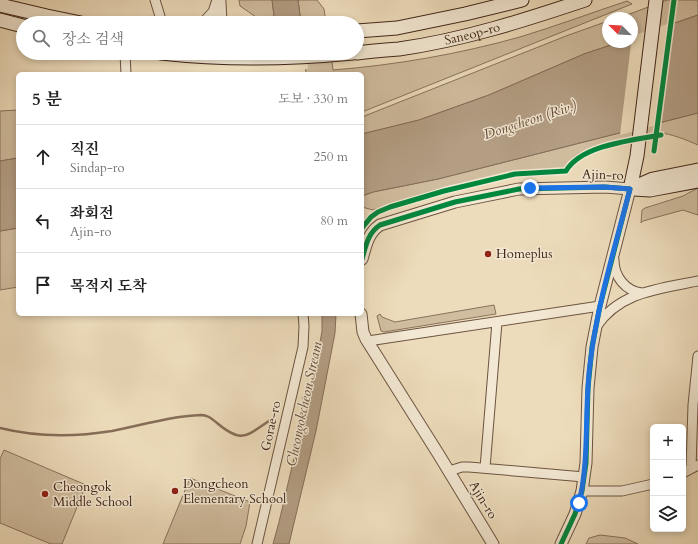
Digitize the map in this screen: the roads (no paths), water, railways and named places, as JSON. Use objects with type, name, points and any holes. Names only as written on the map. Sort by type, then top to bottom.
[{"type":"main road","name":"Saneop-ro","points":[[364,30],[397,28],[465,14],[522,0]]},
{"type":"main road","name":"Saneop-ro","points":[[364,52],[400,48],[468,35],[537,16],[585,0]]},
{"type":"main road","points":[[630,189],[637,156],[656,0]]},
{"type":"main road","points":[[0,5],[47,16]]},
{"type":"main road","points":[[0,20],[16,24]]},
{"type":"main road","points":[[630,189],[653,179],[698,170]]},
{"type":"main road","points":[[630,189],[650,190],[698,181]]},
{"type":"street","points":[[155,0],[160,16]]},
{"type":"street","points":[[210,16],[214,12],[219,0]]},
{"type":"street","points":[[219,0],[220,16]]},
{"type":"street","points":[[125,60],[126,72]]},
{"type":"street","name":"Ajin-ro","points":[[364,253],[369,237],[380,225],[455,202],[519,189],[604,187],[630,189]]},
{"type":"street","points":[[561,544],[575,514],[582,491],[586,451],[588,388],[592,347],[600,306],[630,189]]},
{"type":"street","points":[[614,254],[614,269],[620,281],[633,291],[642,293]]},
{"type":"street","points":[[596,328],[613,308],[626,300],[642,293],[698,282]]},
{"type":"street","points":[[368,341],[600,306]]},
{"type":"street","name":"Gorae-ro","points":[[257,544],[302,347],[304,331],[303,316]]},
{"type":"street","name":"Ajin-ro","points":[[361,316],[363,332],[368,341],[493,544]]},
{"type":"street","name":"Ajin-ro","points":[[485,468],[497,322]]},
{"type":"street","points":[[691,469],[693,405],[698,356]]},
{"type":"street","name":"Ajin-ro","points":[[449,472],[462,467],[584,477]]},
{"type":"street","points":[[582,491],[622,491],[650,485]]},
{"type":"water","points":[[272,0],[298,0],[300,16],[274,16]]},
{"type":"water","name":"Dongcheon (Riv.)","points":[[698,15],[698,113],[438,179],[373,192],[364,195],[364,134],[419,120],[489,95],[584,54],[602,48],[638,48],[638,36]]},
{"type":"water","points":[[16,158],[16,228],[0,231],[0,161]]},
{"type":"water","name":"Cheongokcheon Stream","points":[[322,316],[336,316],[335,333],[316,431],[289,544],[273,544],[317,360],[322,331]]},
{"type":"waterway","points":[[303,398],[311,392]]},
{"type":"waterway","points":[[0,428],[27,433],[70,435],[112,431],[156,421],[201,415],[210,418],[226,430],[239,436],[250,433],[272,419]]},
{"type":"place","name":"Homeplus","points":[[488,254]]},
{"type":"place","name":"Dongcheon Elementary School","points":[[175,491]]},
{"type":"place","name":"Cheongok Middle School","points":[[45,494]]}]
